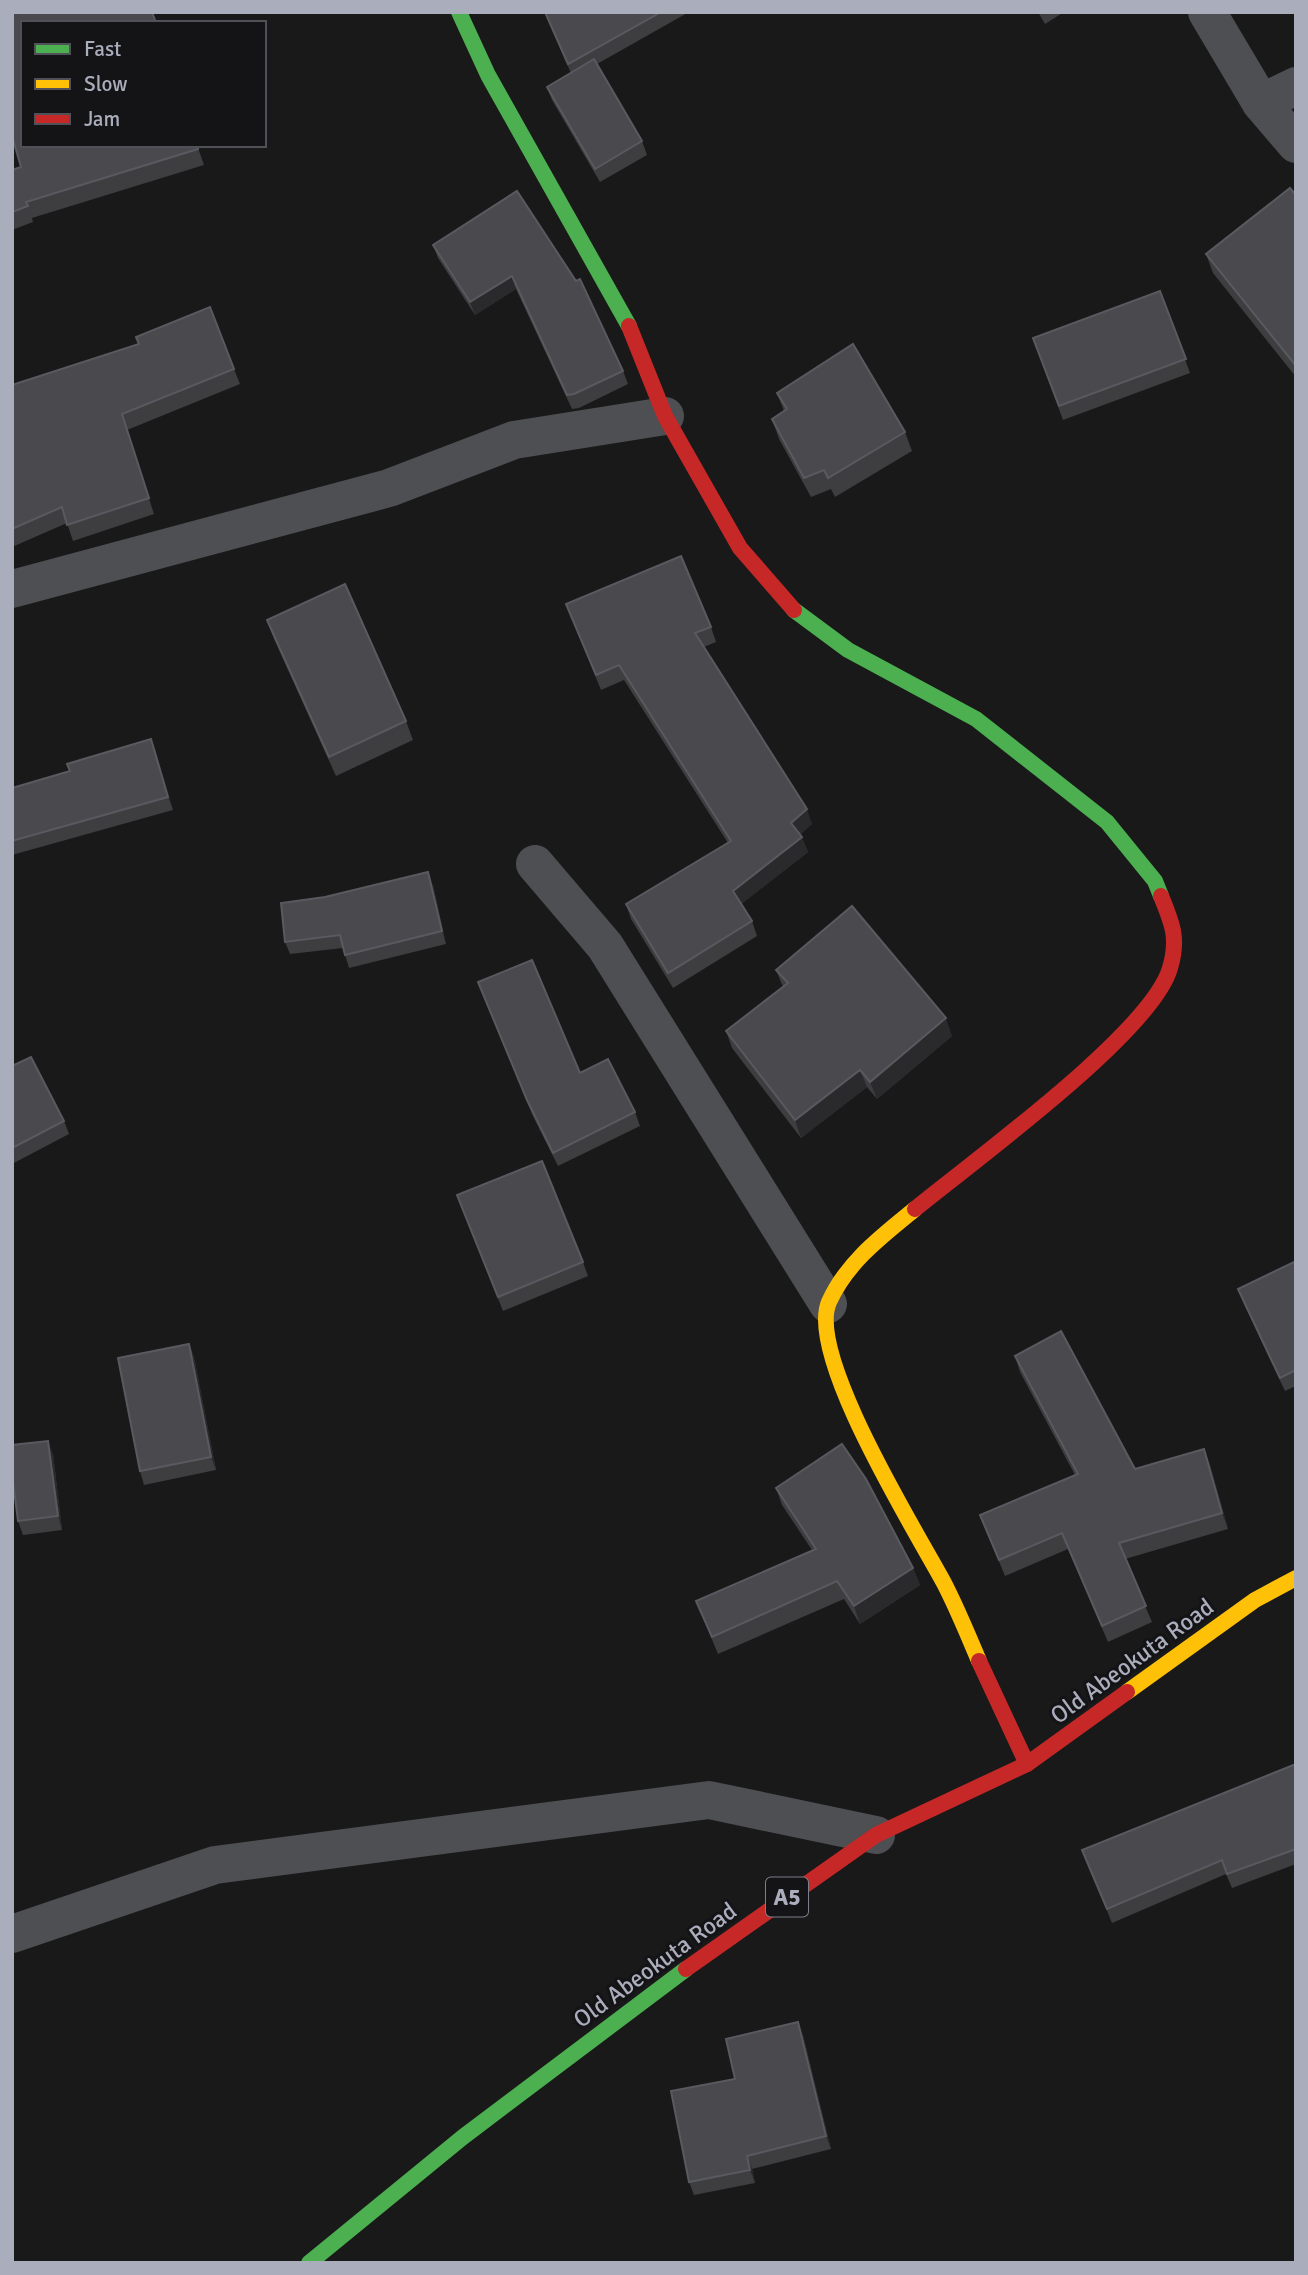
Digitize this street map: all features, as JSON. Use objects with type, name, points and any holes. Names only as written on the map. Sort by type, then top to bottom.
[{"type":"main road","points":[[459,12],[494,87],[638,342],[665,416],[740,548],[795,612],[848,650],[976,719],[1107,822],[1155,881],[1176,933],[1170,970],[1149,1005],[1105,1053],[860,1254],[828,1304],[827,1341],[857,1423],[945,1586],[1027,1764]]},
{"type":"main road","name":"Old Abeokuta Road","points":[[309,2263],[463,2137],[692,1964],[876,1835],[1027,1764],[1255,1600],[1296,1577]]},
{"type":"street","points":[[1207,12],[1261,103],[1296,144]]},
{"type":"street","points":[[1261,103],[1296,86]]},
{"type":"street","points":[[12,589],[389,488],[514,440],[665,416]]},
{"type":"street","points":[[535,864],[606,946],[828,1304]]},
{"type":"street","points":[[12,1934],[215,1865],[709,1800],[876,1835]]},
{"type":"building","points":[[12,12],[152,12],[155,21],[21,21],[21,147],[198,149],[26,202],[28,206],[12,212],[12,170],[21,167],[12,136]]},
{"type":"building","points":[[545,12],[661,12],[568,64]]},
{"type":"building","points":[[594,59],[642,141],[595,169],[547,87]]},
{"type":"building","points":[[1290,188],[1296,195],[1296,366],[1206,254]]},
{"type":"building","points":[[517,191],[576,281],[580,279],[623,371],[574,394],[567,395],[512,276],[470,302],[433,245]]},
{"type":"building","points":[[1160,291],[1186,359],[1059,406],[1033,338]]},
{"type":"building","points":[[210,307],[234,369],[122,414],[149,498],[67,525],[62,507],[12,529],[12,385],[139,344],[136,337]]},
{"type":"building","points":[[853,344],[905,432],[828,478],[824,470],[804,478],[772,419],[787,409],[777,393]]},
{"type":"building","points":[[681,556],[711,627],[695,633],[807,809],[791,823],[802,837],[733,891],[752,921],[668,973],[626,904],[731,841],[619,665],[596,675],[566,604]]},
{"type":"building","points":[[345,584],[406,721],[329,757],[267,620]]},
{"type":"building","points":[[151,739],[168,797],[12,841],[12,788],[70,771],[67,764]]},
{"type":"building","points":[[428,872],[442,931],[345,955],[340,935],[285,942],[281,903],[325,897]]},
{"type":"building","points":[[852,906],[946,1018],[870,1082],[860,1070],[795,1120],[726,1031],[788,983],[776,970]]},
{"type":"building","points":[[532,960],[580,1073],[608,1059],[635,1112],[553,1153],[527,1100],[478,982]]},
{"type":"building","points":[[31,1057],[64,1121],[12,1148],[12,1066]]},
{"type":"building","points":[[542,1161],[583,1262],[498,1297],[457,1195]]},
{"type":"building","points":[[1296,1261],[1296,1370],[1280,1378],[1238,1289]]},
{"type":"building","points":[[1061,1331],[1135,1469],[1204,1449],[1222,1513],[1119,1543],[1146,1606],[1102,1626],[1062,1533],[999,1560],[980,1515],[1078,1474],[1015,1356]]},
{"type":"building","points":[[189,1344],[211,1457],[140,1471],[118,1358]]},
{"type":"building","points":[[48,1441],[58,1516],[18,1521],[12,1474],[12,1445]]},
{"type":"building","points":[[842,1444],[866,1479],[913,1568],[854,1606],[837,1581],[712,1637],[696,1601],[816,1549],[776,1488]]},
{"type":"building","points":[[1296,1764],[1296,1849],[1227,1874],[1222,1860],[1107,1909],[1082,1850]]},
{"type":"building","points":[[798,2022],[826,2136],[747,2156],[750,2170],[689,2182],[671,2091],[735,2079],[726,2039]]},
{"type":"traffic: fast","points":[[459,12],[488,75],[629,326]]},
{"type":"traffic: fast","points":[[794,610],[848,650],[976,719],[1107,822],[1155,881],[1161,896]]},
{"type":"traffic: fast","points":[[309,2263],[463,2137],[686,1969]]},
{"type":"traffic: slow","points":[[915,1209],[866,1251],[845,1274],[829,1302],[826,1327],[833,1361],[867,1443],[949,1592],[979,1661]]},
{"type":"traffic: slow","points":[[1127,1692],[1255,1600],[1296,1578]]},
{"type":"traffic: jam","points":[[629,326],[665,416],[740,548],[794,610]]},
{"type":"traffic: jam","points":[[915,1209],[1057,1095],[1131,1026],[1156,995],[1170,968],[1174,948],[1171,923],[1161,896]]},
{"type":"traffic: jam","points":[[979,1661],[1027,1764]]},
{"type":"traffic: jam","points":[[686,1969],[876,1835],[1027,1764],[1127,1692]]}]
